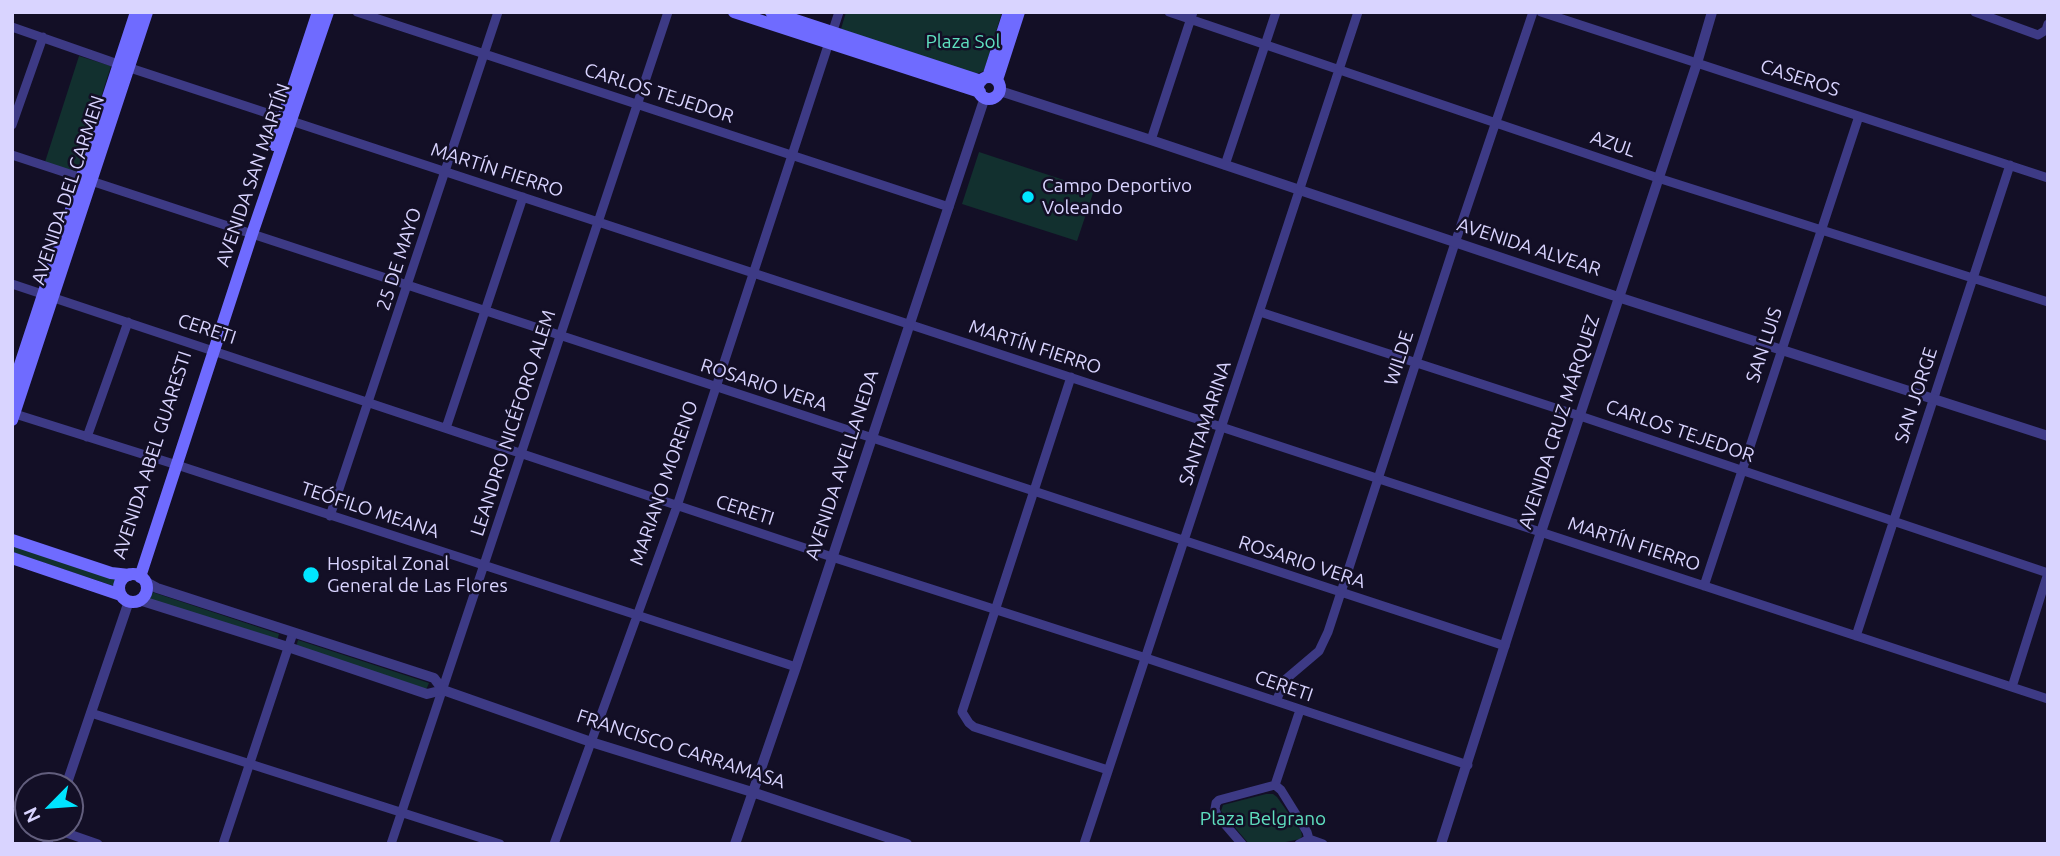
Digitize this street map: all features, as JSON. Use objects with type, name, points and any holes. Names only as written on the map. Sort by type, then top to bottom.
[{"type":"main road","name":"AVENIDA DEL CARMEN","points":[[124,66],[136,12]]},
{"type":"main road","name":"AVENIDA DEL CARMEN","points":[[13,415],[86,180],[124,66],[147,12]]},
{"type":"main road","name":"AVENIDA SAN MARTÍN","points":[[287,120],[318,12]]},
{"type":"main road","name":"AVENIDA SAN MARTÍN","points":[[211,349],[287,120],[328,12]]},
{"type":"main road","name":"AVENIDA ALVEAR","points":[[734,12],[831,38],[988,86]]},
{"type":"main road","name":"AVENIDA ALVEAR","points":[[771,12],[831,38]]},
{"type":"main road","name":"AVENIDA AVELLANEDA","points":[[988,86],[1009,12]]},
{"type":"main road","name":"AVENIDA AVELLANEDA","points":[[988,86],[1019,12]]},
{"type":"main road","name":"AVENIDA DEL CARMEN","points":[[12,388],[49,295]]},
{"type":"main road","name":"AVENIDA ABEL GUARESTI","points":[[137,577],[211,349]]},
{"type":"main road","name":"FRANCISCO CARRAMASA","points":[[12,540],[111,573],[137,577]]},
{"type":"main road","name":"FRANCISCO CARRAMASA","points":[[12,558],[129,599]]},
{"type":"main road","points":[[137,577],[146,590],[142,598],[129,599],[120,583],[137,577]]},
{"type":"street","name":"CARLOS TEJEDOR","points":[[357,12],[949,207]]},
{"type":"street","name":"25 DE MAYO","points":[[330,516],[498,12]]},
{"type":"street","name":"LEANDRO NICÉFORO ALEM","points":[[391,844],[668,12]]},
{"type":"street","name":"MARIANO MORENO","points":[[554,844],[677,506],[839,12]]},
{"type":"street","name":"AZUL","points":[[1169,12],[1191,16],[1265,45],[1658,178],[2048,302]]},
{"type":"street","points":[[1225,165],[1276,12]]},
{"type":"street","name":"SANTAMARINA","points":[[1084,844],[1358,12]]},
{"type":"street","name":"WILDE","points":[[1276,701],[1291,673],[1314,656],[1323,644],[1533,12]]},
{"type":"street","name":"CASEROS","points":[[1541,12],[2048,178]]},
{"type":"street","name":"AVENIDA CRUZ MÁRQUEZ","points":[[1441,844],[1712,12]]},
{"type":"street","points":[[1975,12],[2038,35],[2042,34],[2048,24]]},
{"type":"street","points":[[1151,140],[1191,16]]},
{"type":"street","name":"MARTÍN FIERRO","points":[[12,27],[287,120],[2048,699]]},
{"type":"street","points":[[12,125],[43,37]]},
{"type":"street","name":"AVENIDA ALVEAR","points":[[988,86],[1618,297],[2048,436]]},
{"type":"street","name":"AVENIDA AVELLANEDA","points":[[735,844],[988,86]]},
{"type":"street","name":"SAN LUIS","points":[[1704,586],[1859,116]]},
{"type":"street","name":"ROSARIO VERA","points":[[12,155],[1505,646]]},
{"type":"street","name":"SAN JORGE","points":[[1856,636],[2010,166]]},
{"type":"street","points":[[446,428],[523,197]]},
{"type":"street","name":"CERETI","points":[[12,284],[677,506],[1468,765]]},
{"type":"street","name":"CARLOS TEJEDOR","points":[[1260,312],[2048,573]]},
{"type":"street","points":[[87,437],[128,322]]},
{"type":"street","points":[[1071,377],[962,706],[964,718],[974,727],[1108,770]]},
{"type":"street","name":"TEÓFILO MEANA","points":[[13,415],[174,463],[796,667]]},
{"type":"street","points":[[2012,687],[2048,573]]},
{"type":"street","name":"FRANCISCO CARRAMASA","points":[[137,577],[157,588],[434,678],[443,690]]},
{"type":"street","points":[[71,772],[129,599]]},
{"type":"street","name":"FRANCISCO CARRAMASA","points":[[129,599],[288,647],[427,694],[443,690],[591,742],[907,844]]},
{"type":"street","points":[[223,844],[293,633]]},
{"type":"street","points":[[1275,785],[1300,710]]},
{"type":"street","points":[[91,713],[500,844]]},
{"type":"street","points":[[1275,785],[1281,790],[1309,839]]},
{"type":"street","points":[[1242,844],[1217,815],[1216,803],[1275,785]]},
{"type":"street","points":[[1299,844],[1309,839],[1323,844]]},
{"type":"green space","name":"Plaza Sol","points":[[846,12],[1002,12],[984,71],[973,75],[841,29]]},
{"type":"green space","points":[[79,56],[111,66],[77,173],[45,162]]},
{"type":"green space","name":"Campo Deportivo Voleando","points":[[979,152],[1094,190],[1077,241],[962,204]]},
{"type":"green space","points":[[12,544],[116,579],[114,586],[12,552]]},
{"type":"green space","points":[[149,591],[279,634],[277,641],[146,598]]},
{"type":"green space","points":[[298,640],[429,683],[426,690],[296,647]]},
{"type":"green space","name":"Plaza Belgrano","points":[[1266,794],[1277,797],[1301,831],[1300,839],[1276,844],[1249,844],[1221,811],[1223,805]]},
{"type":"place","name":"Campo Deportivo Voleando","points":[[1028,197]]},
{"type":"place","name":"Hospital Zonal General de Las Flores","points":[[311,575]]}]
